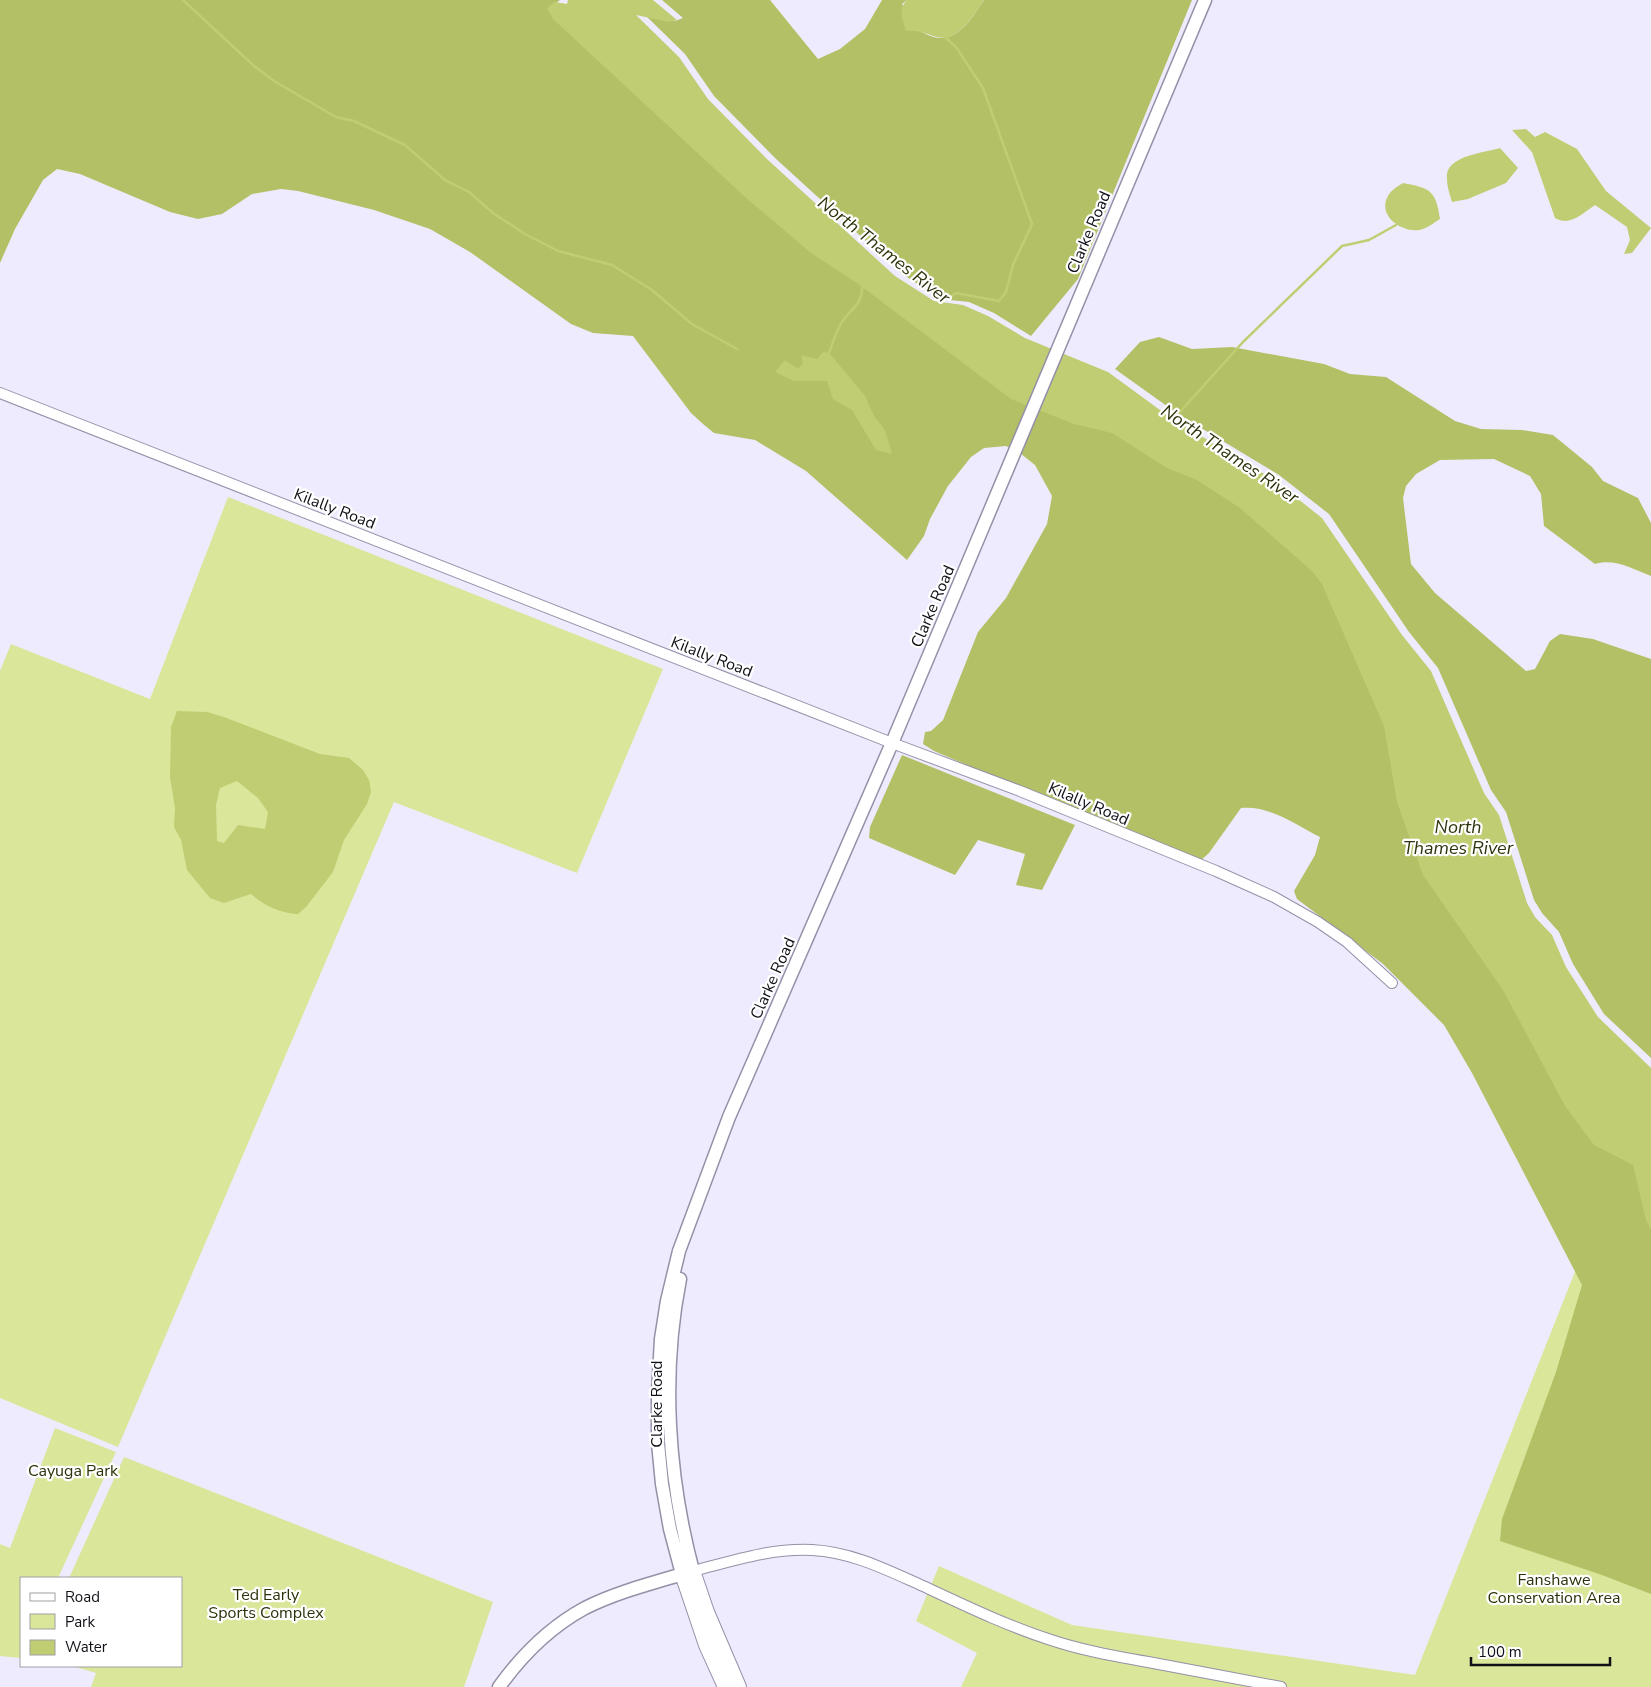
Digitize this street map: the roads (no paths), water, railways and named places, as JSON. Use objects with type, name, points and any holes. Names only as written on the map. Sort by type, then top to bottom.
[{"type":"highway","points":[[688,1573],[706,1645],[725,1687]]},
{"type":"highway","points":[[688,1573],[739,1687]]},
{"type":"main road","name":"Clarke Road","points":[[688,1573],[675,1482],[671,1442],[670,1394],[676,1302],[690,1225],[702,1188],[729,1117],[892,743],[1205,0]]},
{"type":"main road","points":[[499,1687],[525,1654],[539,1640],[584,1609],[632,1590],[688,1573]]},
{"type":"street","name":"Kilally Road","points":[[0,393],[892,743],[1020,791],[1216,871],[1274,897],[1318,922],[1347,942],[1392,983]]},
{"type":"street","points":[[688,1573],[754,1555],[783,1550],[812,1550],[837,1553],[880,1567],[1048,1640],[1098,1653],[1281,1687]]},
{"type":"water","name":"North Thames River","points":[[568,0],[653,0],[677,20],[669,22],[636,15],[679,57],[708,99],[768,160],[895,276],[934,301],[963,305],[988,316],[1025,338],[1108,372],[1171,418],[1273,479],[1322,518],[1402,635],[1431,671],[1484,793],[1499,815],[1527,903],[1535,917],[1552,935],[1566,967],[1598,1017],[1651,1068],[1651,1230],[1646,1220],[1633,1165],[1594,1145],[1565,1106],[1503,990],[1423,875],[1397,802],[1384,726],[1322,584],[1313,572],[1240,508],[1197,480],[1167,468],[1112,433],[1074,424],[1011,399],[857,283],[811,253],[744,196],[553,19],[547,8],[555,2],[567,4]]},
{"type":"water","points":[[907,0],[984,0],[965,26],[952,36],[945,38],[906,31],[901,11]]},
{"type":"water","points":[[1526,129],[1535,137],[1545,132],[1577,149],[1606,191],[1651,228],[1632,253],[1624,254],[1630,240],[1627,227],[1595,205],[1571,220],[1566,221],[1555,218],[1532,152],[1512,130]]},
{"type":"water","points":[[1500,148],[1518,168],[1506,183],[1468,199],[1452,202],[1447,179],[1448,171],[1452,165],[1466,157]]},
{"type":"water","points":[[1403,183],[1426,189],[1430,192],[1434,196],[1440,219],[1423,229],[1416,230],[1401,227],[1394,223],[1386,211],[1385,204],[1390,192]]},
{"type":"water","points":[[823,352],[829,353],[865,396],[874,416],[885,430],[892,454],[876,450],[852,410],[833,399],[827,381],[794,381],[775,372],[785,360],[798,369],[803,363],[801,355],[817,359]]},
{"type":"water","points":[[177,711],[207,712],[320,754],[349,758],[363,770],[369,780],[371,792],[367,804],[344,840],[333,872],[306,907],[298,914],[273,908],[251,894],[224,903],[210,898],[187,870],[181,840],[174,827],[175,808],[170,777],[171,727]],"holes":[[[237,781],[258,798],[268,812],[265,829],[238,825],[224,843],[217,841],[216,805],[220,788]]]},
{"type":"waterway","points":[[183,0],[254,66],[274,81],[336,117],[354,121],[405,145],[445,180],[469,192],[493,213],[525,234],[558,251],[612,265],[652,290],[692,324],[737,349]]},
{"type":"waterway","points":[[945,37],[956,47],[983,88],[1032,224],[1013,265],[1006,292],[999,301],[956,293],[947,299]]},
{"type":"waterway","points":[[1178,414],[1243,342],[1342,246],[1369,240],[1396,225]]},
{"type":"waterway","points":[[829,353],[840,326],[859,301],[862,284]]},
{"type":"park label","name":"Cayuga Park","points":[[73,1470]]},
{"type":"park label","name":"Fanshawe Conservation Area","points":[[1554,1588]]},
{"type":"park label","name":"Ted Early Sports Complex","points":[[266,1603]]}]
